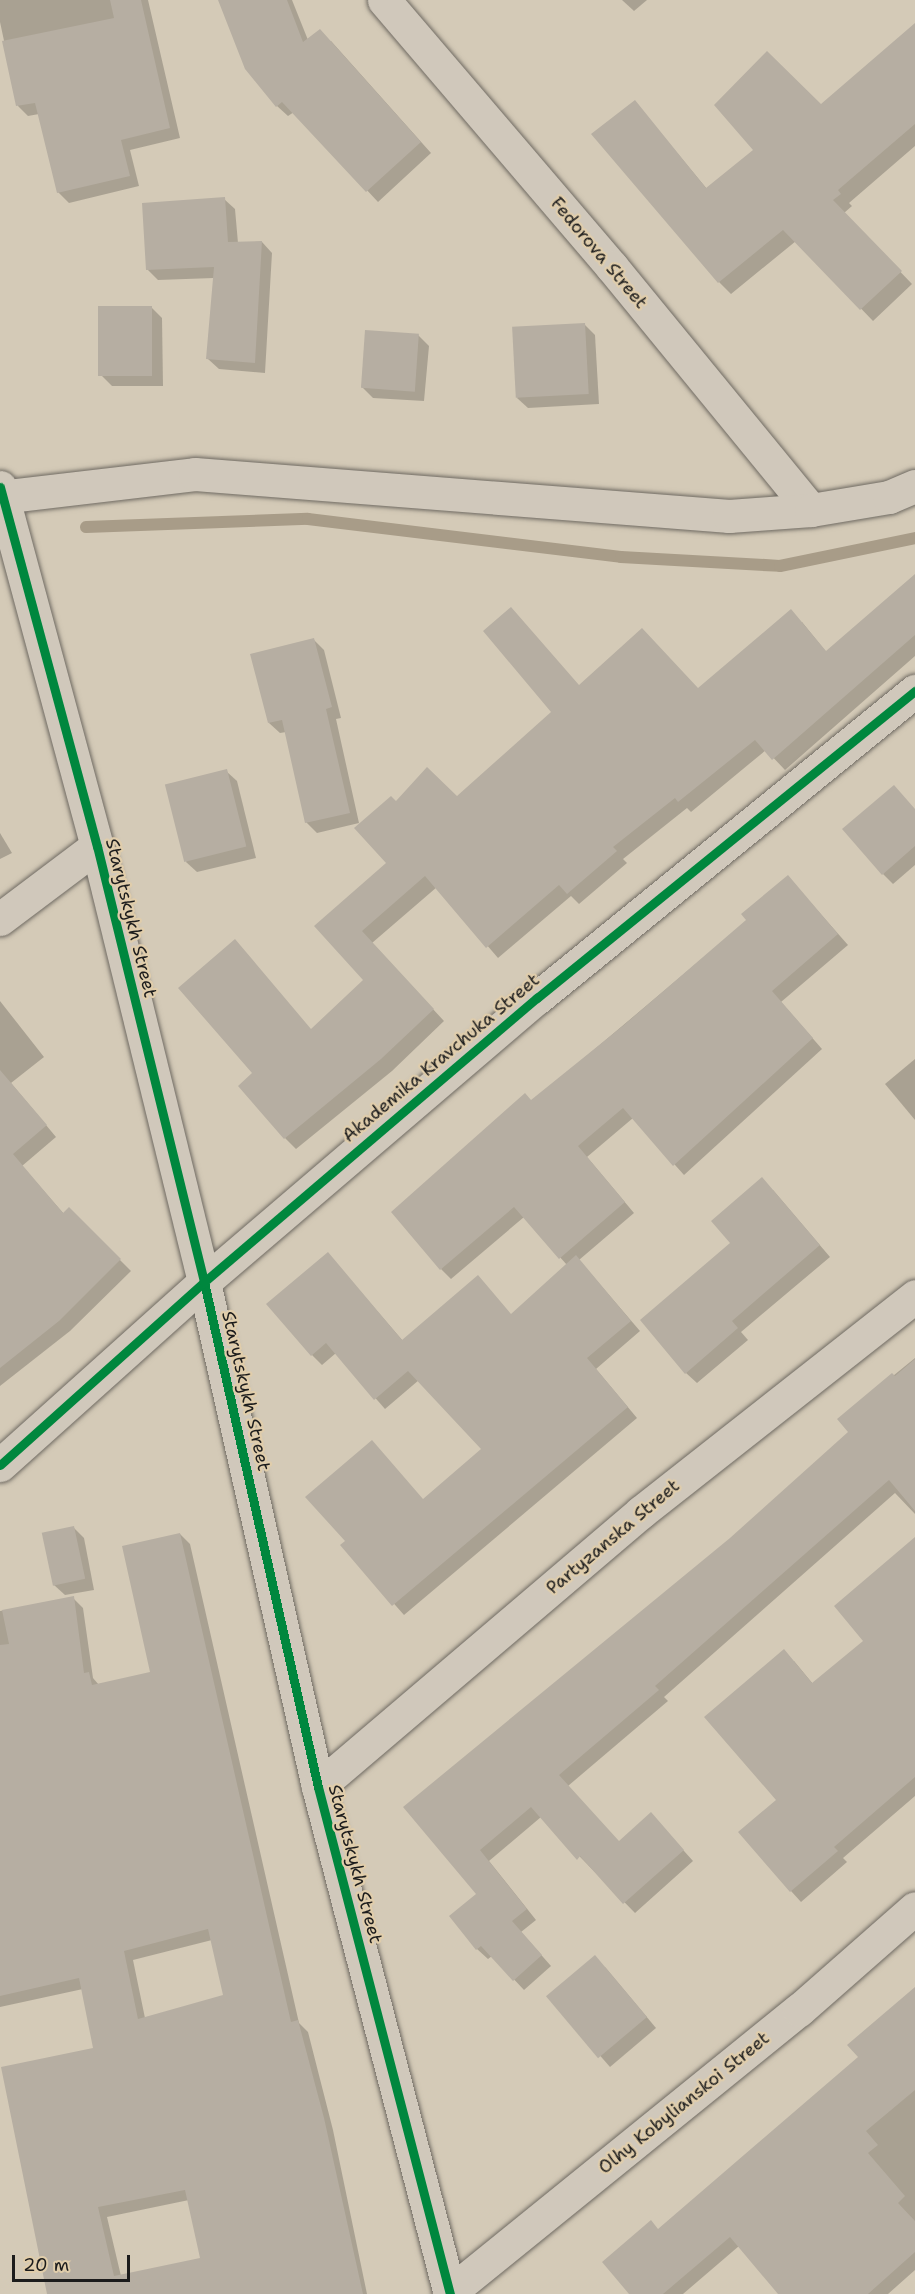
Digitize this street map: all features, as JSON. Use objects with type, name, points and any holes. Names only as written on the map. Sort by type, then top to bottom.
[{"type":"street","name":"Fedorova Street","points":[[384,0],[612,267],[811,510]]},
{"type":"street","points":[[1,494],[195,474],[624,511],[729,516],[811,510],[889,497],[915,486]]},
{"type":"street","name":"Starytskykh Street","points":[[1,494],[97,846],[204,1281],[318,1787],[449,2293]]},
{"type":"street","name":"Akademika Kravchuka Street","points":[[0,1465],[204,1281],[537,998],[915,691]]},
{"type":"street","points":[[0,919],[97,846]]},
{"type":"street","name":"Partyzanska Street","points":[[318,1787],[641,1512],[915,1296]]},
{"type":"street","name":"Olhy Kobylianskoi Street","points":[[449,2293],[799,2010],[915,1908]]},
{"type":"building","points":[[110,0],[141,0],[170,128],[121,140],[130,176],[57,193],[35,103],[16,106],[2,41],[114,18]]},
{"type":"building","points":[[218,0],[287,0],[303,42],[320,29],[421,142],[366,192],[282,102],[276,107],[245,69]]},
{"type":"building","points":[[915,23],[915,124],[838,190],[841,194],[833,200],[902,271],[860,310],[783,230],[718,283],[591,134],[635,100],[706,188],[753,150],[714,105],[767,51],[821,104]]},
{"type":"building","points":[[225,197],[228,242],[262,241],[255,363],[206,359],[214,267],[146,270],[142,203]]},
{"type":"building","points":[[98,306],[152,306],[152,376],[98,376]]},
{"type":"building","points":[[585,323],[589,394],[516,398],[512,327]]},
{"type":"building","points":[[365,330],[419,334],[415,392],[361,388]]},
{"type":"building","points":[[915,574],[915,635],[772,760],[755,740],[678,802],[675,798],[613,847],[617,851],[567,894],[559,885],[486,948],[425,876],[362,931],[434,1009],[381,1059],[284,1139],[238,1086],[252,1073],[178,988],[235,939],[311,1029],[363,980],[314,926],[386,863],[354,828],[391,796],[396,801],[427,767],[457,796],[551,712],[483,631],[511,607],[579,685],[642,628],[698,688],[791,609],[826,651]]},
{"type":"building","points":[[314,638],[332,707],[326,709],[350,813],[305,823],[282,720],[268,723],[250,654]]},
{"type":"building","points":[[227,769],[246,847],[184,862],[165,784]]},
{"type":"building","points":[[894,785],[915,809],[915,846],[882,875],[842,829]]},
{"type":"building","points":[[788,875],[838,934],[772,991],[813,1038],[673,1166],[623,1108],[578,1146],[625,1202],[559,1259],[514,1207],[440,1270],[391,1212],[525,1093],[531,1100],[624,1025],[746,920],[741,914]]},
{"type":"building","points":[[0,1070],[47,1125],[13,1154],[63,1213],[69,1207],[121,1259],[59,1321],[0,1368]]},
{"type":"building","points":[[762,1177],[820,1245],[732,1321],[738,1328],[685,1374],[640,1320],[730,1243],[711,1221]]},
{"type":"building","points":[[328,1252],[402,1340],[478,1275],[511,1314],[576,1255],[631,1321],[587,1358],[628,1407],[392,1606],[340,1545],[345,1541],[305,1497],[372,1440],[423,1499],[481,1449],[408,1371],[374,1400],[326,1343],[311,1356],[266,1304]]},
{"type":"building","points":[[915,1359],[915,1511],[889,1480],[655,1686],[659,1690],[559,1775],[619,1841],[651,1812],[684,1850],[623,1904],[580,1856],[577,1860],[531,1807],[480,1850],[527,1909],[512,1921],[542,1955],[513,1981],[481,1946],[476,1950],[449,1916],[476,1894],[403,1807],[730,1538],[848,1432],[837,1419],[892,1373],[895,1376]]},
{"type":"building","points":[[74,1526],[85,1579],[53,1586],[42,1533]]},
{"type":"building","points":[[180,1533],[291,2022],[298,2020],[324,2118],[363,2294],[47,2294],[1,2067],[93,2048],[79,1978],[0,1996],[0,1645],[9,1644],[2,1610],[74,1596],[84,1673],[89,1672],[92,1685],[150,1672],[122,1546]],"holes":[[[208,1929],[223,1995],[138,2019],[124,1951]],[[185,2190],[200,2258],[114,2276],[98,2207]]]},
{"type":"building","points":[[915,1537],[915,1777],[834,1847],[838,1851],[790,1892],[738,1832],[776,1800],[704,1717],[784,1649],[812,1683],[863,1641],[834,1606]]},
{"type":"building","points":[[595,1955],[647,2017],[598,2058],[546,1996]]},
{"type":"building","points":[[915,1987],[915,2090],[866,2131],[878,2145],[868,2153],[905,2196],[898,2203],[915,2221],[915,2252],[868,2294],[778,2294],[730,2237],[663,2294],[629,2294],[602,2262],[651,2220],[658,2229],[858,2057],[847,2045]]},
{"type":"waterway","points":[[86,527],[308,519],[621,557],[780,566],[915,538]]},
{"type":"cycle path","points":[[0,487],[97,846],[204,1282],[318,1787],[450,2294]]},
{"type":"cycle path","points":[[0,1465],[204,1282],[537,998],[915,691]]}]
